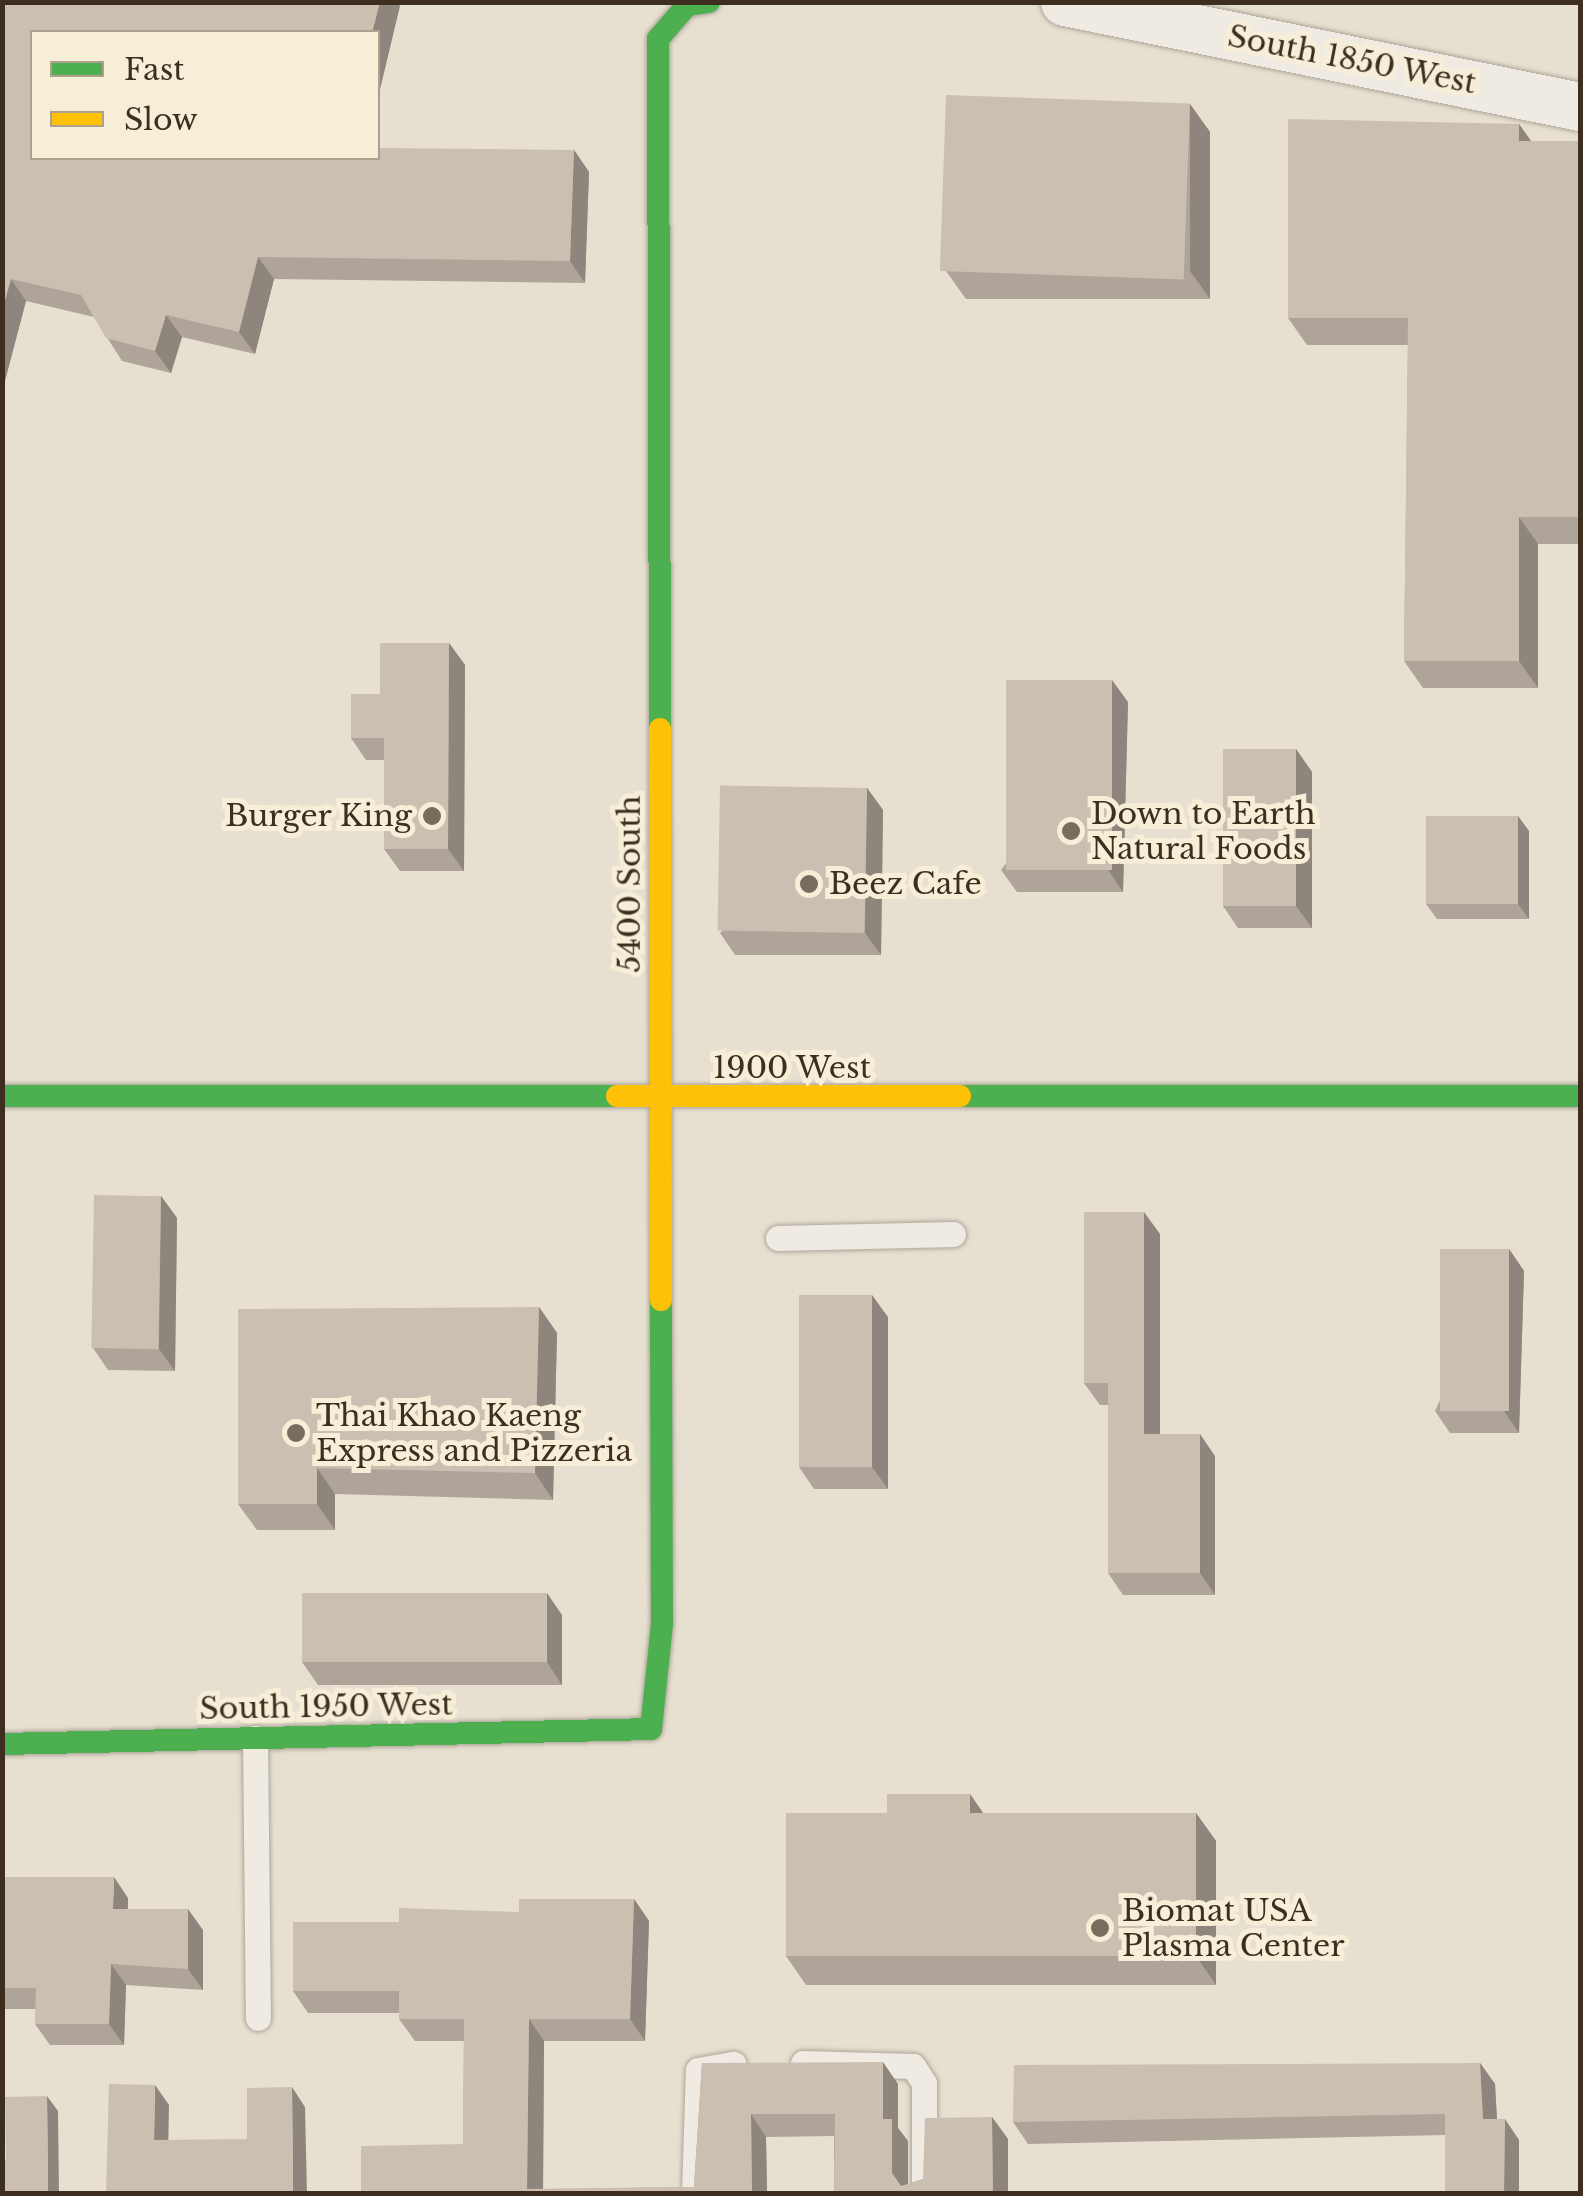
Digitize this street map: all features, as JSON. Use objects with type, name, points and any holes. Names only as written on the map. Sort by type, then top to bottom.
[{"type":"street","name":"5400 South","points":[[651,1729],[662,1624],[658,39],[687,5],[709,2]]},
{"type":"street","name":"South 1850 West","points":[[1065,2],[1580,106]]},
{"type":"street","name":"1900 West","points":[[2,1096],[1580,1096]]},
{"type":"street","name":"South 1950 West","points":[[2,1744],[651,1729]]},
{"type":"lane","points":[[778,1238],[953,1234]]},
{"type":"lane","points":[[255,1738],[258,2018]]},
{"type":"lane","points":[[694,2194],[698,2070],[892,2061],[913,2066],[924,2083],[924,2194]]},
{"type":"building","points":[[2,2],[380,2],[373,30],[30,30],[30,160],[380,160],[380,148],[574,150],[570,261],[258,257],[239,332],[166,315],[155,351],[106,338],[81,295],[11,279],[2,311]]},
{"type":"building","points":[[946,95],[1190,104],[1184,279],[940,271]]},
{"type":"building","points":[[1288,119],[1519,124],[1519,141],[1580,141],[1580,517],[1519,517],[1519,661],[1404,661],[1408,318],[1288,318]]},
{"type":"building","name":"Burger King","points":[[380,643],[449,643],[448,849],[384,849],[384,738],[351,738],[351,694],[380,694]]},
{"type":"building","points":[[1006,680],[1112,680],[1112,870],[1006,870]]},
{"type":"building","points":[[1223,749],[1296,749],[1296,906],[1223,906]]},
{"type":"building","name":"Beez Cafe","points":[[720,785],[867,788],[864,933],[717,930]]},
{"type":"building","points":[[1426,816],[1518,816],[1518,904],[1426,904]]},
{"type":"building","points":[[94,1195],[161,1196],[158,1349],[91,1348]]},
{"type":"building","points":[[1084,1212],[1144,1212],[1144,1434],[1200,1434],[1200,1573],[1108,1573],[1108,1383],[1084,1383]]},
{"type":"building","points":[[1440,1249],[1509,1249],[1509,1411],[1440,1411]]},
{"type":"building","points":[[799,1295],[872,1295],[872,1467],[799,1467]]},
{"type":"building","points":[[539,1307],[535,1473],[317,1468],[317,1504],[238,1504],[238,1309]]},
{"type":"building","points":[[302,1593],[547,1593],[547,1662],[302,1662]]},
{"type":"building","points":[[887,1794],[970,1794],[970,1813],[1196,1813],[1196,1956],[786,1956],[786,1813],[887,1813]]},
{"type":"building","points":[[2,1877],[114,1877],[113,1909],[188,1909],[188,1969],[111,1964],[109,2024],[35,2024],[36,1988],[2,1988]]},
{"type":"building","points":[[519,1899],[634,1899],[630,2019],[529,2019],[527,2189],[694,2187],[702,2063],[883,2062],[883,2119],[892,2119],[892,2173],[901,2186],[923,2179],[925,2118],[992,2117],[993,2194],[834,2194],[835,2114],[751,2114],[752,2194],[361,2194],[361,2146],[463,2144],[464,2019],[399,2019],[399,1991],[293,1991],[293,1922],[399,1922],[399,1908],[519,1912]]},
{"type":"building","points":[[1480,2063],[1483,2119],[1505,2119],[1504,2194],[1445,2194],[1445,2114],[1013,2122],[1014,2065]]},
{"type":"building","points":[[109,2084],[155,2085],[154,2140],[247,2139],[247,2088],[292,2087],[293,2194],[106,2194]]},
{"type":"building","points":[[47,2096],[48,2194],[2,2194],[5,2097]]},
{"type":"traffic: fast","points":[[660,729],[658,39],[687,5],[709,2]]},
{"type":"traffic: fast","points":[[2,1096],[617,1096]]},
{"type":"traffic: fast","points":[[960,1096],[1580,1096]]},
{"type":"traffic: fast","points":[[2,1744],[651,1729],[662,1624],[661,1300]]},
{"type":"traffic: slow","points":[[660,729],[661,1300]]},
{"type":"traffic: slow","points":[[617,1096],[960,1096]]},
{"type":"place","name":"Burger King","points":[[432,816]]},
{"type":"place","name":"Down to Earth Natural Foods","points":[[1071,831]]},
{"type":"place","name":"Beez Cafe","points":[[809,884]]},
{"type":"place","name":"Thai Khao Kaeng Express and Pizzeria","points":[[296,1433]]},
{"type":"place","name":"Biomat USA Plasma Center","points":[[1100,1928]]}]
